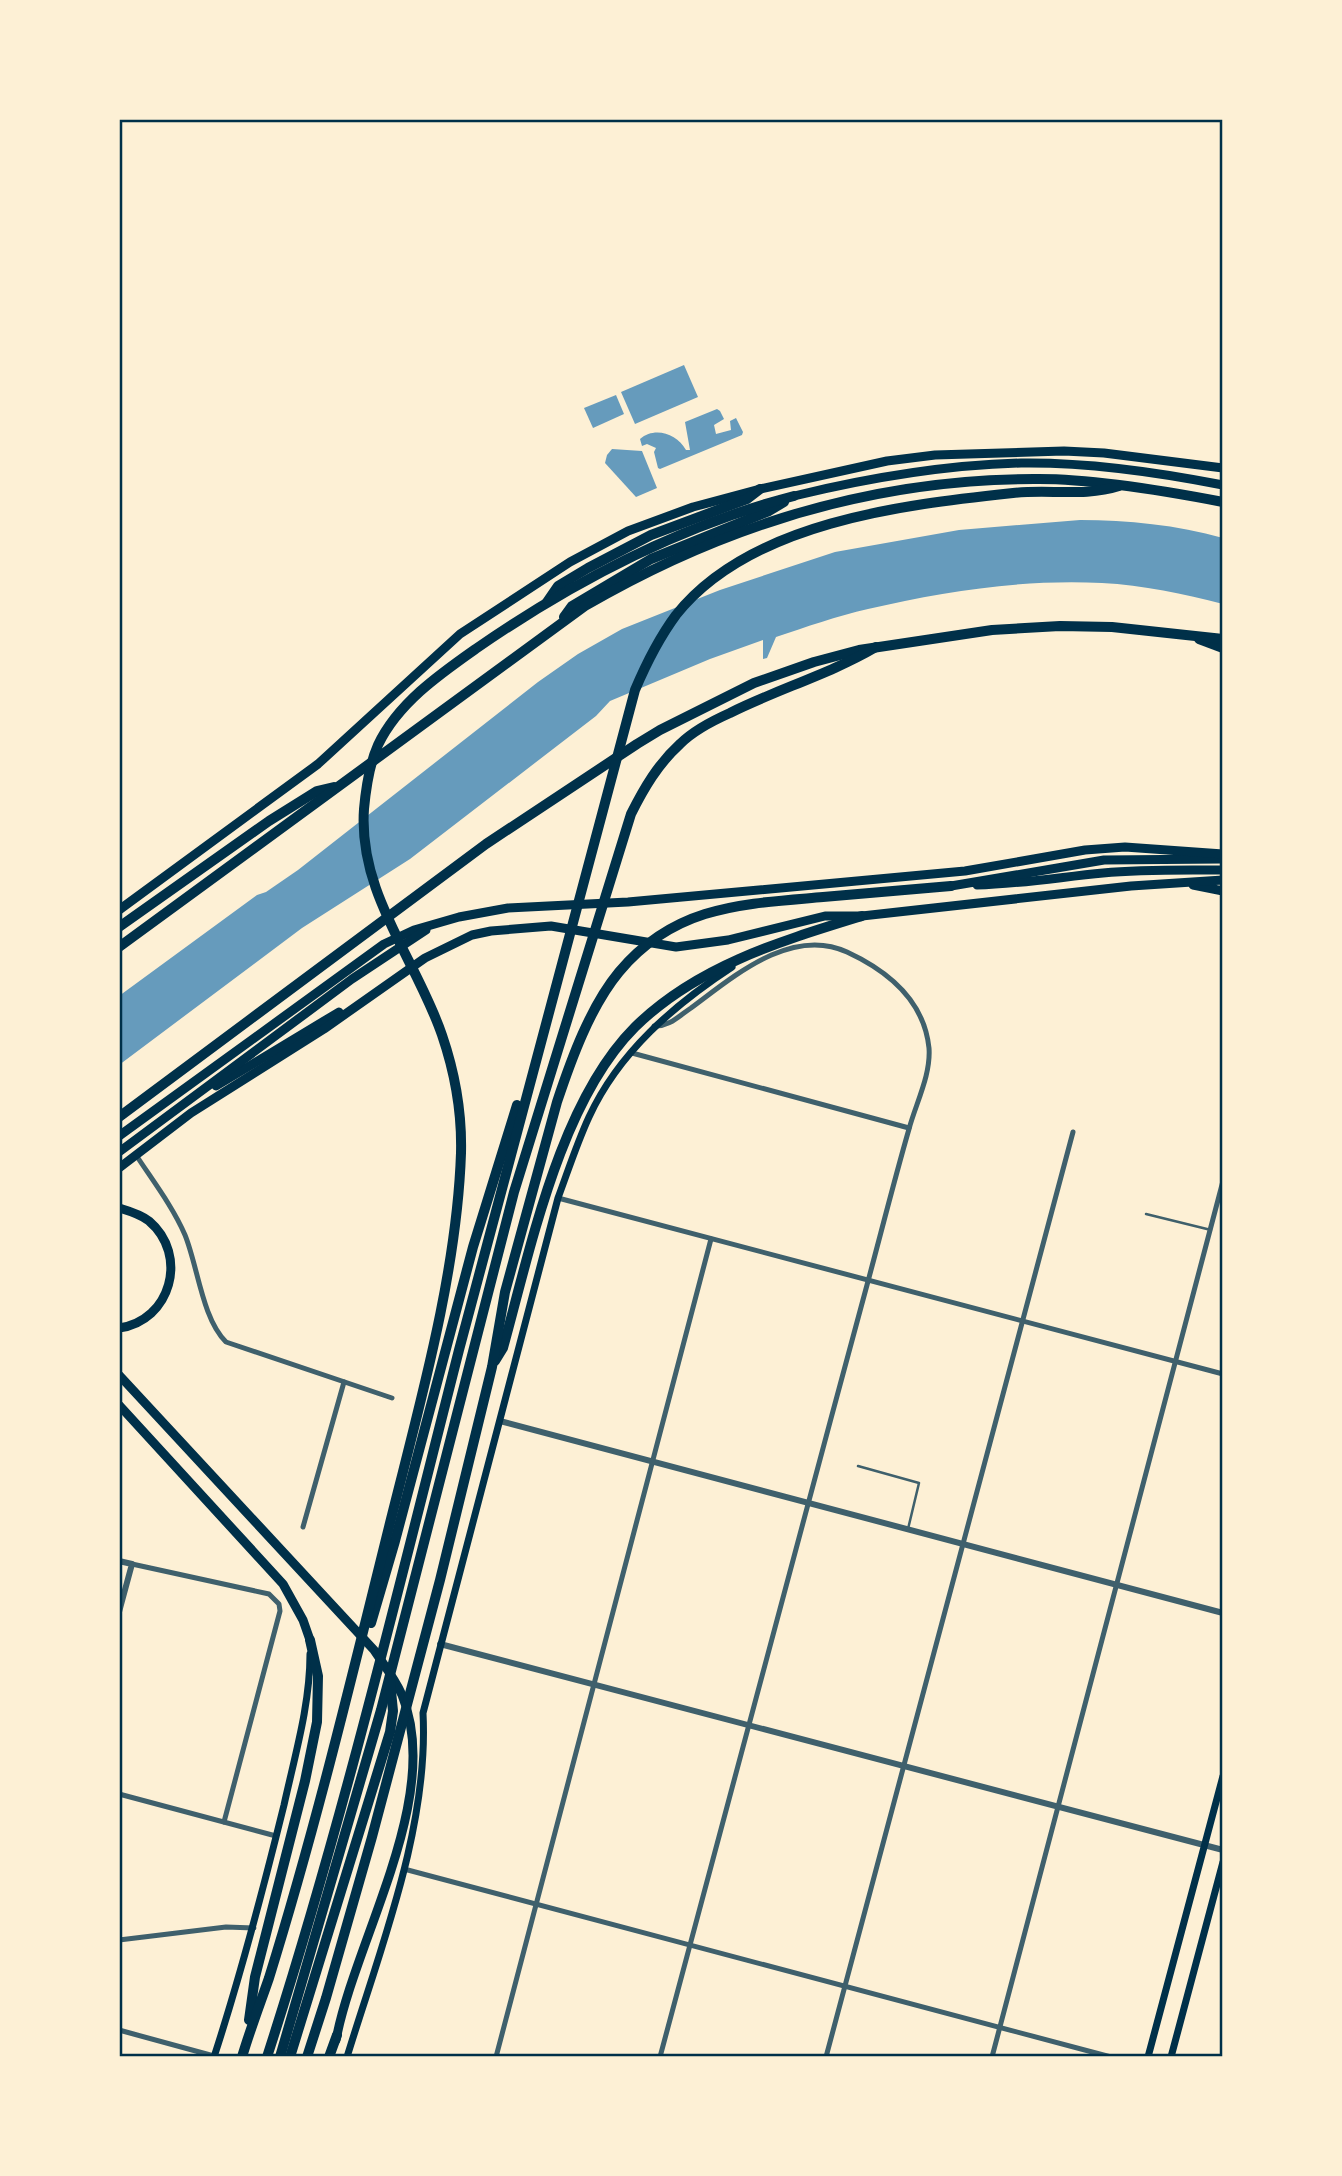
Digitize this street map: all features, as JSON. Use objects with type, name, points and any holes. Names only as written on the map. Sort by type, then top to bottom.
[{"type":"highway","points":[[122,907],[318,764],[460,634],[599,545],[628,531],[760,488],[887,461],[952,454],[1077,452],[1222,468]]},
{"type":"highway","points":[[242,2057],[306,1851],[366,1623],[414,1426],[451,1251],[461,1154],[460,1118],[450,1062],[433,1012],[377,895],[368,865],[363,832],[365,792],[379,744],[407,705],[431,682],[502,630],[546,603],[649,547],[727,517],[794,496],[858,481],[935,470],[1020,463],[1141,471],[1223,485]]},
{"type":"highway","points":[[119,947],[585,606],[686,552],[764,522],[841,501],[912,488],[985,480],[1042,479],[1119,486],[1223,502]]},
{"type":"highway","points":[[267,2057],[319,1882],[388,1631],[533,1069],[635,690],[648,660],[676,615],[703,588],[732,564],[797,535],[850,519],[888,512],[1017,493],[1102,491],[1119,486]]},
{"type":"highway","points":[[546,603],[558,586],[587,568],[651,535],[747,499],[760,488]]},
{"type":"highway","points":[[560,624],[572,606],[651,559],[769,511],[794,496]]},
{"type":"highway","points":[[119,1117],[486,844],[660,730],[754,683],[844,653],[992,630],[1060,626],[1146,630],[1196,638],[1223,639]]},
{"type":"highway","points":[[1196,638],[1223,648]]},
{"type":"highway","points":[[281,2057],[381,1710],[514,1192],[631,814],[646,785],[664,761],[690,735],[761,697],[876,648]]},
{"type":"highway","points":[[119,927],[231,846],[317,791],[338,786]]},
{"type":"highway","points":[[119,1136],[384,944],[414,930],[472,914],[508,908],[628,902],[965,871],[1085,850],[1125,847],[1223,857]]},
{"type":"highway","points":[[951,886],[1104,860],[1223,857]]},
{"type":"highway","points":[[307,2057],[327,1998],[372,1837],[440,1580],[492,1367],[505,1292],[557,1102],[592,1017],[617,974],[628,961],[668,929],[703,913],[728,906],[951,886],[1008,884],[1105,873],[1223,870]]},
{"type":"highway","points":[[119,1168],[215,1097],[366,1000],[425,958],[472,935],[551,926],[676,947],[728,940],[825,916],[862,916],[1223,880]]},
{"type":"highway","points":[[1178,883],[1223,891]]},
{"type":"highway","points":[[492,1367],[503,1348],[548,1189],[588,1088],[619,1046],[650,1015],[693,983],[783,940],[862,916]]},
{"type":"highway","points":[[119,1153],[352,979],[434,926]]},
{"type":"highway","points":[[185,1105],[354,1002],[366,1000]]},
{"type":"highway","points":[[355,1663],[374,1616],[392,1554],[473,1247],[517,1105],[533,1069]]},
{"type":"highway","points":[[119,1208],[148,1220],[159,1231],[172,1265],[171,1282],[166,1297],[156,1310],[141,1322],[119,1328]]},
{"type":"highway","points":[[119,1376],[374,1650],[402,1696],[414,1744],[411,1796],[402,1833],[331,2057]]},
{"type":"highway","points":[[119,1405],[284,1584],[296,1604],[310,1640],[318,1676],[320,1696],[317,1722],[305,1781],[255,1977],[247,2042]]},
{"type":"highway","points":[[290,2057],[390,1732],[392,1689],[387,1668]]},
{"type":"main road","points":[[347,2057],[404,1869],[418,1801],[423,1713],[558,1198],[589,1116],[602,1092],[632,1053],[654,1026],[708,983],[756,951]]},
{"type":"main road","points":[[214,2056],[254,1928],[305,1714],[310,1640]]},
{"type":"main road","points":[[1148,2057],[1223,1776]]},
{"type":"main road","points":[[1171,2057],[1223,1862]]},
{"type":"street","points":[[654,1026],[668,1025],[730,980],[766,959],[789,948],[821,944],[848,952],[899,985],[913,1000],[929,1047],[928,1067],[807,1503],[660,2057]]},
{"type":"street","points":[[632,1053],[909,1128]]},
{"type":"street","points":[[826,2057],[1073,1132]]},
{"type":"street","points":[[136,1155],[177,1218],[219,1335],[236,1347],[391,1398]]},
{"type":"street","points":[[992,2057],[1223,1181]]},
{"type":"street","points":[[558,1198],[1223,1374]]},
{"type":"street","points":[[496,2057],[711,1239]]},
{"type":"street","points":[[303,1527],[344,1382]]},
{"type":"street","points":[[500,1422],[1223,1613]]},
{"type":"street","points":[[119,1561],[269,1594],[279,1604],[280,1611],[225,1822]]},
{"type":"street","points":[[119,1612],[132,1564]]},
{"type":"street","points":[[440,1644],[1223,1850]]},
{"type":"street","points":[[119,1794],[276,1836]]},
{"type":"street","points":[[404,1869],[1111,2057]]},
{"type":"street","points":[[119,1940],[226,1927],[254,1928]]},
{"type":"street","points":[[119,2030],[214,2056]]},
{"type":"lane","points":[[1146,1214],[1211,1230]]},
{"type":"lane","points":[[858,1466],[918,1481],[920,1485],[908,1529]]},
{"type":"water","points":[[684,365],[698,397],[635,424],[621,392]]},
{"type":"water","points":[[616,395],[624,414],[593,428],[584,408]]},
{"type":"water","points":[[717,409],[724,419],[714,425],[716,434],[731,430],[730,421],[736,418],[742,435],[660,469],[654,452],[656,448],[647,444],[642,446],[640,439],[652,433],[659,433],[671,436],[686,450],[690,450],[685,422]]},
{"type":"water","points":[[612,449],[642,451],[657,488],[636,497],[605,463]]},
{"type":"water","points":[[1080,520],[1152,524],[1223,538],[1223,604],[1163,591],[1102,583],[1043,583],[984,588],[897,603],[810,626],[776,637],[767,658],[763,659],[763,640],[710,659],[610,701],[596,716],[410,859],[302,928],[119,1065],[119,996],[257,895],[266,892],[298,870],[538,682],[578,654],[622,629],[720,590],[835,552],[959,530]]}]
